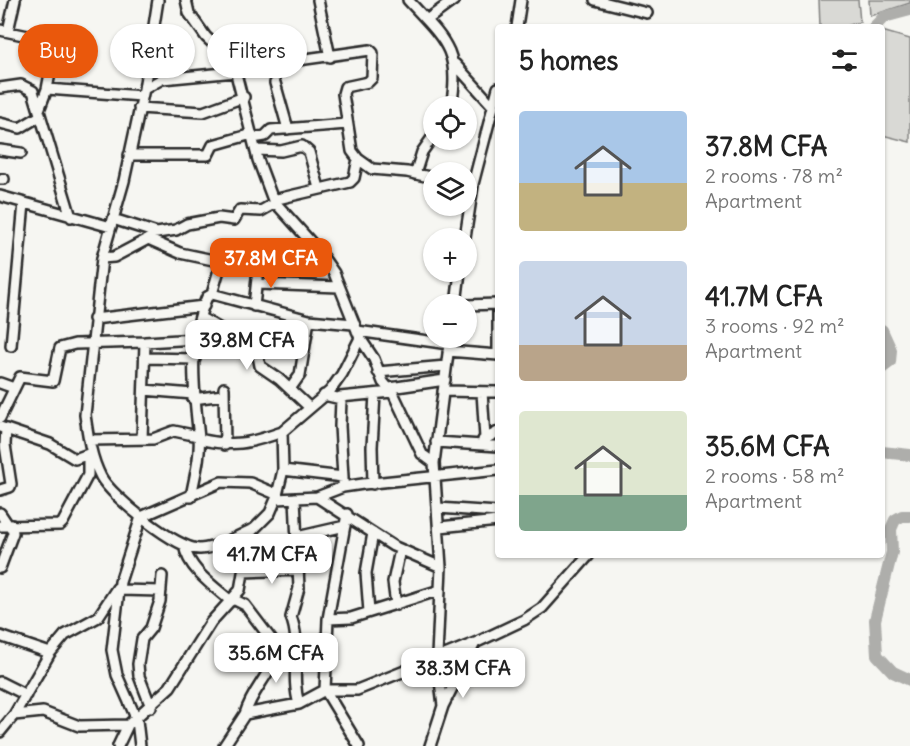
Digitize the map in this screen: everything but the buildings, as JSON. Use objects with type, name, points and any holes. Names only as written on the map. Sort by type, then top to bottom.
[{"type":"street","points":[[0,123],[20,128],[39,113],[47,89],[56,42],[4,31],[15,0]]},
{"type":"street","points":[[6,525],[60,525],[88,475],[90,454],[85,415],[102,258],[143,93],[158,0]]},
{"type":"street","points":[[186,0],[189,13],[207,38]]},
{"type":"street","points":[[318,0],[330,57]]},
{"type":"street","points":[[408,0],[428,19],[455,64],[492,105]]},
{"type":"street","points":[[428,19],[454,0]]},
{"type":"street","points":[[517,24],[521,0]]},
{"type":"street","points":[[594,0],[647,13]]},
{"type":"street","points":[[307,60],[370,50],[373,53],[372,78],[368,82],[345,87],[343,90],[352,151],[358,159],[372,169],[423,176]]},
{"type":"street","points":[[452,96],[455,64]]},
{"type":"street","points":[[47,89],[143,93],[162,79],[207,73]]},
{"type":"street","points":[[237,78],[244,97],[256,150],[274,201],[318,250],[334,273],[357,331],[374,359],[378,372],[391,390],[422,454],[434,463]]},
{"type":"street","points":[[275,82],[288,129]]},
{"type":"street","points":[[0,88],[19,85],[30,88],[71,217]]},
{"type":"street","points":[[476,162],[495,96]]},
{"type":"street","points":[[139,108],[204,112],[244,97]]},
{"type":"street","points":[[129,155],[208,155],[213,145],[253,136],[265,136],[271,130],[347,124]]},
{"type":"street","points":[[256,150],[281,151],[302,146],[309,152],[319,188]]},
{"type":"street","points":[[0,150],[21,153]]},
{"type":"street","points":[[415,174],[423,150]]},
{"type":"street","points":[[0,196],[71,217],[157,233],[219,218],[234,220],[240,210],[261,211],[274,201],[353,180],[358,159]]},
{"type":"street","points":[[11,346],[24,202]]},
{"type":"street","points":[[102,258],[114,257],[148,239],[180,253],[221,263],[212,294],[207,297],[204,306],[196,339],[193,397],[199,437],[191,497]]},
{"type":"street","points":[[254,306],[258,269]]},
{"type":"street","points":[[258,284],[339,287]]},
{"type":"street","points":[[212,294],[357,331],[423,340]]},
{"type":"street","points":[[477,305],[495,304]]},
{"type":"street","points":[[94,319],[204,306]]},
{"type":"street","points":[[201,318],[247,344],[256,345],[260,366],[309,407]]},
{"type":"street","points":[[290,389],[300,375],[309,320]]},
{"type":"street","points":[[89,440],[153,439],[174,431],[225,445],[248,444],[282,432],[324,395],[342,374],[357,331]]},
{"type":"street","points":[[0,418],[14,388],[22,377],[51,382],[59,349],[75,344],[196,339]]},
{"type":"street","points":[[142,439],[145,342]]},
{"type":"street","points":[[443,706],[437,656],[441,567],[434,463],[449,348]]},
{"type":"street","points":[[471,348],[495,352]]},
{"type":"street","points":[[145,358],[195,359]]},
{"type":"street","points":[[378,372],[447,366]]},
{"type":"street","points":[[324,395],[340,397],[375,394],[445,380]]},
{"type":"street","points":[[0,383],[14,388]]},
{"type":"street","points":[[144,390],[193,397],[224,392],[225,445]]},
{"type":"street","points":[[443,391],[495,392]]},
{"type":"street","points":[[482,392],[482,441]]},
{"type":"street","points":[[373,484],[372,447],[375,394]]},
{"type":"street","points":[[340,397],[344,487]]},
{"type":"street","points":[[0,490],[10,487],[3,428],[50,444],[73,459],[90,454]]},
{"type":"street","points":[[90,454],[103,480],[127,506],[184,545],[200,549],[224,542],[251,530],[270,513],[283,470],[282,432]]},
{"type":"street","points":[[482,441],[495,434]]},
{"type":"street","points":[[436,442],[482,441],[495,445]]},
{"type":"street","points":[[283,470],[343,477]]},
{"type":"street","points":[[140,746],[117,675],[112,650],[120,586],[141,517],[221,482],[237,480],[276,496],[295,498],[317,497],[344,487],[495,470]]},
{"type":"street","points":[[317,497],[347,514],[399,550],[441,567]]},
{"type":"street","points":[[295,498],[300,570],[299,588],[291,617],[296,628],[295,692],[298,704]]},
{"type":"street","points":[[438,508],[495,512]]},
{"type":"street","points":[[0,513],[13,533],[2,557],[0,568]]},
{"type":"street","points":[[347,514],[328,619],[325,690],[359,746]]},
{"type":"street","points":[[440,527],[495,521]]},
{"type":"street","points":[[297,537],[345,526]]},
{"type":"street","points":[[118,746],[132,723],[170,687],[211,622],[240,590],[251,530]]},
{"type":"street","points":[[369,612],[366,573],[373,533]]},
{"type":"street","points":[[184,545],[189,560],[232,600],[244,605],[278,647],[275,662],[253,692],[245,714],[224,746]]},
{"type":"street","points":[[396,604],[393,582],[399,550]]},
{"type":"street","points":[[245,714],[298,704],[325,690],[357,690],[437,656],[475,643],[524,620],[542,608],[586,558]]},
{"type":"street","points":[[243,572],[300,570]]},
{"type":"street","points":[[151,707],[139,676],[138,664],[142,639],[152,624],[161,591],[162,576]]},
{"type":"street","points":[[120,586],[161,591]]},
{"type":"street","points":[[0,732],[14,715],[50,653],[65,635],[98,617],[120,586]]},
{"type":"street","points":[[328,619],[351,618],[440,590]]},
{"type":"street","points":[[0,636],[50,653]]},
{"type":"street","points":[[430,746],[443,706],[475,643]]},
{"type":"street","points":[[0,682],[26,695]]},
{"type":"street","points":[[14,715],[43,712],[79,726],[132,723]]},
{"type":"shaded area","points":[[819,0],[858,0],[860,22],[820,24]]},
{"type":"shaded area","points":[[869,0],[910,0],[910,3],[870,16]]},
{"type":"shaded area","points":[[885,32],[910,39],[910,142],[885,136]]},
{"type":"waterway","points":[[877,24],[884,17],[910,10]]},
{"type":"waterway","points":[[885,337],[891,350],[890,362],[885,366]]},
{"type":"waterway","points":[[885,452],[910,455]]},
{"type":"waterway","points":[[910,516],[902,516],[895,520],[891,529],[892,552],[875,620],[877,655],[893,672],[910,680]]}]
